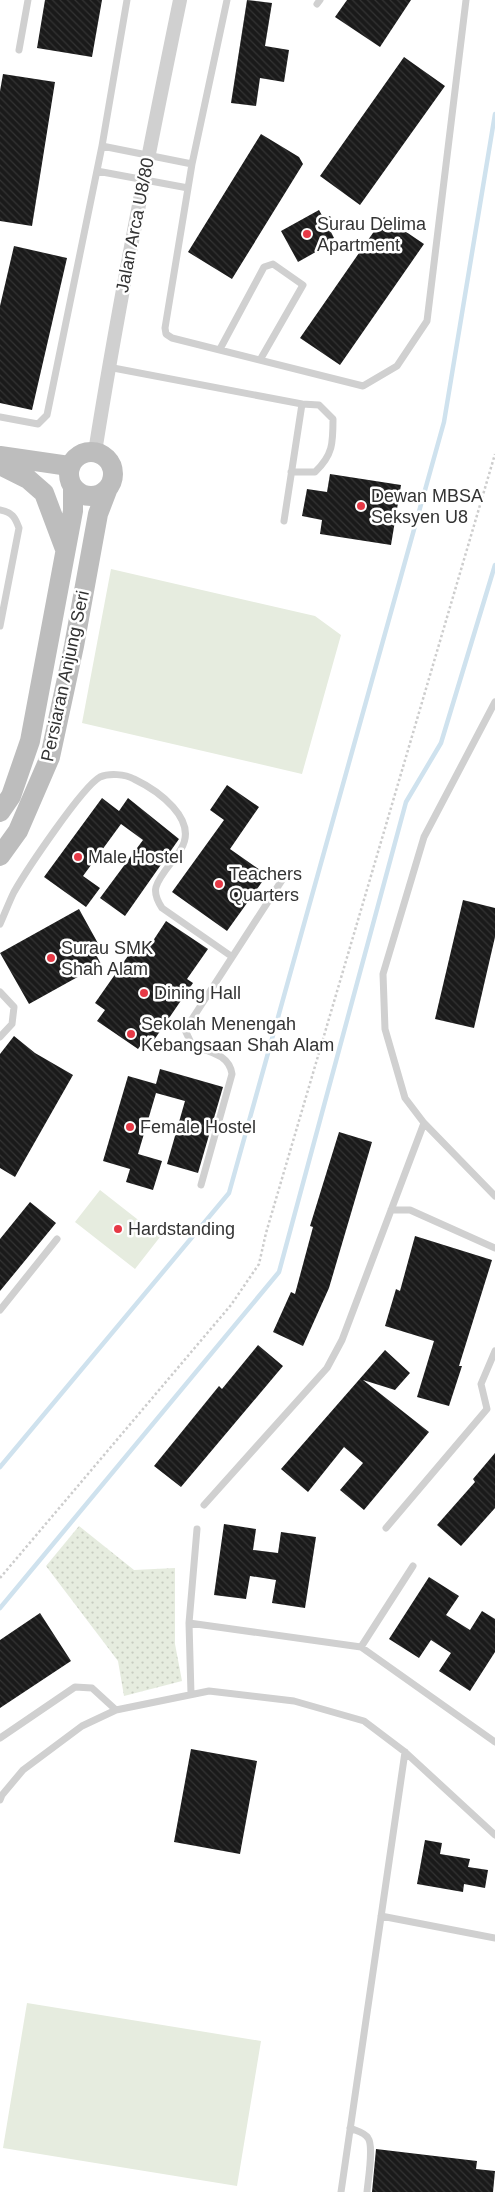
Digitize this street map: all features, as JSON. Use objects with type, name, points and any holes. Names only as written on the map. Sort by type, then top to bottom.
[{"type":"street","name":"Jalan Arca U8/80","points":[[95,452],[108,367],[148,155],[180,0]]},
{"type":"street","points":[[95,452],[104,455],[110,462],[113,471],[112,480],[108,488],[100,494],[90,496],[81,494],[73,488],[69,481],[69,466],[80,454],[95,452]]},
{"type":"street","points":[[0,456],[69,466]]},
{"type":"street","points":[[0,465],[28,479],[44,493],[66,549]]},
{"type":"street","name":"Persiaran Anjung Seri","points":[[0,812],[11,796],[30,741],[66,549],[72,511],[73,488]]},
{"type":"street","name":"Persiaran Anjung Seri","points":[[0,856],[18,830],[50,757],[74,646],[98,514],[108,488]]},
{"type":"lane","points":[[19,50],[28,0]]},
{"type":"lane","points":[[0,417],[38,424],[47,415],[102,146],[127,0]]},
{"type":"lane","points":[[227,0],[192,164],[165,328],[166,334],[172,338],[363,386],[397,366],[427,322],[466,0]]},
{"type":"lane","points":[[102,146],[192,164]]},
{"type":"lane","points":[[97,171],[188,188]]},
{"type":"lane","points":[[220,349],[264,267],[273,264],[303,285],[260,360]]},
{"type":"lane","points":[[108,367],[302,404],[319,405],[333,419],[333,440],[327,461],[315,472],[292,472]]},
{"type":"lane","points":[[284,522],[302,404]]},
{"type":"lane","points":[[0,510],[7,511],[16,517],[19,528],[0,626]]},
{"type":"lane","points":[[495,702],[424,837],[383,974],[385,1029],[405,1098],[424,1123],[495,1196]]},
{"type":"lane","points":[[0,924],[14,892],[82,794],[100,778],[111,774],[132,778],[171,803],[178,813],[186,834],[183,847],[156,887],[156,900],[162,908],[232,956]]},
{"type":"lane","points":[[201,1185],[232,1074],[230,1064],[225,1058],[192,1045],[185,1030],[284,877]]},
{"type":"lane","points":[[0,992],[14,1008],[12,1024],[0,1037]]},
{"type":"lane","points":[[204,1505],[327,1368],[342,1340],[424,1123]]},
{"type":"lane","points":[[391,1210],[410,1210],[495,1248]]},
{"type":"lane","points":[[0,1310],[57,1239]]},
{"type":"lane","points":[[386,1528],[487,1409],[481,1384],[495,1351]]},
{"type":"lane","points":[[192,1694],[189,1623],[197,1529]]},
{"type":"lane","points":[[361,1647],[413,1566]]},
{"type":"lane","points":[[189,1623],[361,1647],[495,1742]]},
{"type":"lane","points":[[0,1738],[75,1687],[92,1688],[116,1710]]},
{"type":"lane","points":[[1,1796],[23,1770],[82,1726],[116,1710],[209,1691],[294,1701],[364,1722],[405,1752],[495,1835]]},
{"type":"lane","points":[[341,2192],[405,1752]]},
{"type":"lane","points":[[381,1916],[495,1938]]},
{"type":"lane","points":[[350,2128],[363,2133],[369,2139],[371,2147],[367,2192]]},
{"type":"path","points":[[0,1578],[231,1305],[259,1264],[272,1214],[495,454]]},
{"type":"shaded area","points":[[111,569],[315,616],[341,635],[302,774],[82,723]]},
{"type":"shaded area","name":"Hardstanding","points":[[100,1190],[160,1237],[135,1269],[75,1222]]},
{"type":"shaded area","points":[[79,1526],[134,1570],[175,1568],[175,1644],[182,1681],[124,1696],[118,1661],[46,1566]]},
{"type":"shaded area","points":[[27,2003],[261,2041],[237,2186],[3,2148]]},
{"type":"building","points":[[45,0],[102,0],[92,57],[37,48]]},
{"type":"building","points":[[247,0],[272,3],[265,46],[289,50],[284,82],[260,78],[256,106],[231,103]]},
{"type":"building","points":[[347,0],[411,0],[380,47],[335,17]]},
{"type":"building","points":[[404,57],[445,86],[360,205],[320,176]]},
{"type":"building","points":[[3,74],[55,82],[32,226],[0,221],[0,91]]},
{"type":"building","points":[[261,134],[299,157],[303,164],[232,279],[188,252]]},
{"type":"building","name":"Surau Delima Apartment","points":[[319,210],[324,219],[330,216],[336,226],[330,230],[334,238],[328,241],[330,244],[298,262],[281,231]]},
{"type":"building","points":[[384,217],[424,244],[340,365],[300,338]]},
{"type":"building","points":[[14,246],[67,258],[32,410],[0,403],[0,306]]},
{"type":"building","name":"Dewan MBSA Seksyen U8","points":[[330,474],[401,485],[391,545],[320,534],[322,520],[302,516],[307,489],[327,492]]},
{"type":"building","name":"Teachers Quarters","points":[[227,785],[259,807],[230,849],[267,875],[227,931],[172,892],[224,820],[210,810]]},
{"type":"building","points":[[102,798],[119,811],[128,798],[179,839],[125,916],[100,898],[143,840],[121,824],[83,876],[100,888],[86,907],[44,877]]},
{"type":"building","points":[[463,900],[495,908],[495,937],[474,1028],[435,1019]]},
{"type":"building","name":"Surau SMK Shah Alam","points":[[79,909],[100,947],[94,951],[101,964],[29,1004],[0,953]]},
{"type":"building","name":"Dining Hall","points":[[166,921],[208,949],[187,979],[193,983],[154,1040],[148,1035],[138,1049],[97,1021],[105,1010],[95,1003],[137,943],[147,950]]},
{"type":"building","points":[[14,1036],[35,1053],[73,1075],[15,1177],[0,1168],[0,1054]]},
{"type":"building","points":[[160,1069],[223,1087],[198,1173],[167,1164],[185,1101],[156,1093],[138,1154],[162,1161],[153,1190],[126,1182],[130,1169],[103,1161],[128,1076],[156,1084]]},
{"type":"building","points":[[339,1132],[372,1142],[329,1288],[303,1346],[273,1332],[291,1292],[295,1294],[313,1227],[310,1226]]},
{"type":"building","points":[[30,1202],[56,1223],[0,1291],[0,1239]]},
{"type":"building","points":[[415,1236],[492,1260],[459,1366],[462,1366],[449,1406],[417,1397],[434,1341],[385,1326],[396,1289],[400,1291]]},
{"type":"building","points":[[258,1345],[283,1366],[181,1487],[154,1466],[219,1386],[222,1389]]},
{"type":"building","points":[[385,1350],[410,1373],[395,1390],[363,1380],[429,1432],[364,1510],[340,1490],[363,1463],[344,1447],[308,1492],[281,1469]]},
{"type":"building","points":[[495,1453],[495,1508],[461,1546],[437,1525],[475,1482],[473,1479]]},
{"type":"building","points":[[224,1524],[256,1529],[253,1550],[278,1553],[281,1532],[316,1537],[305,1608],[272,1603],[276,1580],[250,1576],[246,1599],[214,1595]]},
{"type":"building","points":[[429,1577],[459,1596],[446,1615],[470,1630],[482,1611],[495,1619],[495,1652],[470,1691],[439,1671],[451,1653],[431,1640],[419,1658],[389,1639]]},
{"type":"building","points":[[40,1613],[71,1661],[0,1708],[0,1640]]},
{"type":"building","points":[[191,1749],[257,1761],[240,1854],[174,1842]]},
{"type":"building","points":[[425,1840],[442,1843],[440,1854],[470,1859],[468,1867],[488,1870],[485,1888],[464,1884],[463,1892],[417,1884]]},
{"type":"building","points":[[376,2149],[477,2161],[476,2169],[495,2171],[493,2192],[372,2192]]},
{"type":"waterway","points":[[0,1467],[229,1193],[444,422],[495,114]]},
{"type":"waterway","points":[[0,1608],[279,1272],[406,802],[441,743],[495,565]]},
{"type":"place","name":"Surau Delima Apartment","points":[[307,234]]},
{"type":"place","name":"Dewan MBSA Seksyen U8","points":[[361,506]]},
{"type":"place","name":"Male Hostel","points":[[78,857]]},
{"type":"place","name":"Teachers Quarters","points":[[219,884]]},
{"type":"place","name":"Surau SMK Shah Alam","points":[[51,958]]},
{"type":"place","name":"Dining Hall","points":[[144,993]]},
{"type":"place","name":"Sekolah Menengah Kebangsaan Shah Alam","points":[[131,1034]]},
{"type":"place","name":"Female Hostel","points":[[130,1127]]},
{"type":"place","name":"Hardstanding","points":[[118,1229]]}]
